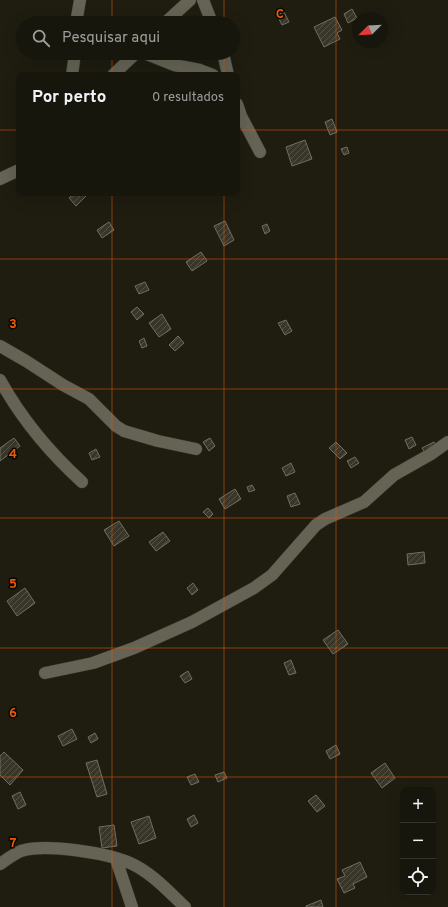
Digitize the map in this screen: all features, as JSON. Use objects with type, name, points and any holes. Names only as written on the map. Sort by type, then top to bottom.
[{"type":"street","points":[[77,16],[80,0]]},
{"type":"street","points":[[173,16],[190,0]]},
{"type":"street","points":[[203,0],[209,16]]},
{"type":"street","points":[[72,72],[74,60]]},
{"type":"street","points":[[116,72],[129,60]]},
{"type":"street","points":[[162,60],[174,65],[205,72]]},
{"type":"street","points":[[225,60],[227,72]]},
{"type":"street","points":[[240,111],[260,152]]},
{"type":"street","points":[[0,179],[16,171]]},
{"type":"street","points":[[0,346],[26,361],[63,386],[89,399],[116,426],[124,431],[158,441],[196,449]]},
{"type":"street","points":[[0,380],[12,401],[30,426],[62,464],[82,482]]},
{"type":"street","points":[[45,673],[93,662],[134,648],[192,622],[254,588],[272,574],[316,525],[337,513],[364,502],[394,475],[431,454],[448,442]]},
{"type":"street","points":[[0,864],[21,852],[47,848],[84,852],[116,859],[130,863],[143,870],[185,907]]},
{"type":"street","points":[[116,859],[132,907]]},
{"type":"building","points":[[352,9],[354,12],[352,12],[352,21],[348,23],[344,14]]},
{"type":"building","points":[[284,12],[289,22],[282,25],[277,15]]},
{"type":"building","points":[[335,17],[342,30],[337,33],[340,39],[324,47],[314,27]]},
{"type":"building","points":[[332,119],[337,132],[330,135],[325,122]]},
{"type":"building","points":[[305,140],[312,159],[292,166],[286,147]]},
{"type":"building","points":[[347,147],[349,153],[344,155],[341,149]]},
{"type":"building","points":[[71,196],[86,196],[76,206],[69,198]]},
{"type":"building","points":[[225,221],[234,240],[224,246],[214,226]]},
{"type":"building","points":[[109,222],[114,230],[102,238],[97,230]]},
{"type":"building","points":[[267,224],[270,231],[265,234],[262,226]]},
{"type":"building","points":[[201,252],[207,261],[192,271],[186,262]]},
{"type":"building","points":[[145,282],[149,290],[139,294],[135,286]]},
{"type":"building","points":[[137,307],[144,314],[137,320],[131,312]]},
{"type":"building","points":[[162,314],[171,329],[159,337],[149,323]]},
{"type":"building","points":[[286,320],[292,331],[285,335],[278,323]]},
{"type":"building","points":[[178,336],[184,343],[175,351],[169,345]]},
{"type":"building","points":[[144,338],[147,346],[142,348],[139,341]]},
{"type":"building","points":[[412,437],[416,445],[409,449],[405,440]]},
{"type":"building","points":[[14,438],[20,446],[0,461],[0,448]]},
{"type":"building","points":[[210,438],[215,446],[209,451],[203,442]]},
{"type":"building","points":[[336,442],[347,453],[340,459],[329,448]]},
{"type":"building","points":[[434,442],[437,447],[425,453],[422,448]]},
{"type":"building","points":[[96,449],[100,457],[92,460],[89,453]]},
{"type":"building","points":[[355,457],[359,463],[351,468],[347,461]]},
{"type":"building","points":[[291,463],[295,472],[286,476],[282,468]]},
{"type":"building","points":[[252,485],[255,490],[249,492],[247,487]]},
{"type":"building","points":[[235,489],[241,499],[225,509],[219,499]]},
{"type":"building","points":[[295,493],[300,504],[291,507],[287,496]]},
{"type":"building","points":[[208,508],[213,514],[209,518],[203,512]]},
{"type":"building","points":[[119,521],[129,536],[114,546],[104,530]]},
{"type":"building","points":[[163,532],[170,541],[156,551],[149,542]]},
{"type":"building","points":[[424,552],[425,563],[408,565],[407,554]]},
{"type":"building","points":[[193,583],[198,590],[192,595],[187,588]]},
{"type":"building","points":[[25,588],[35,603],[17,616],[7,601]]},
{"type":"building","points":[[338,630],[348,644],[333,654],[323,640]]},
{"type":"building","points":[[291,660],[296,673],[289,675],[284,663]]},
{"type":"building","points":[[188,671],[192,679],[185,683],[180,676]]},
{"type":"building","points":[[72,729],[77,739],[63,746],[58,736]]},
{"type":"building","points":[[95,733],[98,739],[91,743],[88,737]]},
{"type":"building","points":[[336,745],[340,754],[330,759],[326,751]]},
{"type":"building","points":[[4,752],[23,770],[10,785],[0,775],[0,756]]},
{"type":"building","points":[[97,760],[107,794],[97,797],[86,763]]},
{"type":"building","points":[[385,763],[395,778],[382,788],[371,773]]},
{"type":"building","points":[[224,772],[227,778],[218,782],[215,775]]},
{"type":"building","points":[[195,774],[199,782],[191,785],[187,777]]},
{"type":"building","points":[[20,792],[26,805],[18,809],[12,796]]},
{"type":"building","points":[[316,795],[325,806],[317,812],[308,801]]},
{"type":"building","points":[[194,815],[198,823],[191,827],[187,819]]},
{"type":"building","points":[[149,816],[156,838],[139,844],[131,822]]},
{"type":"building","points":[[114,825],[117,846],[102,848],[99,827]]},
{"type":"building","points":[[360,862],[367,877],[353,884],[355,888],[344,893],[337,879],[345,876],[342,870]]},
{"type":"building","points":[[321,900],[323,907],[306,907],[306,906]]}]
